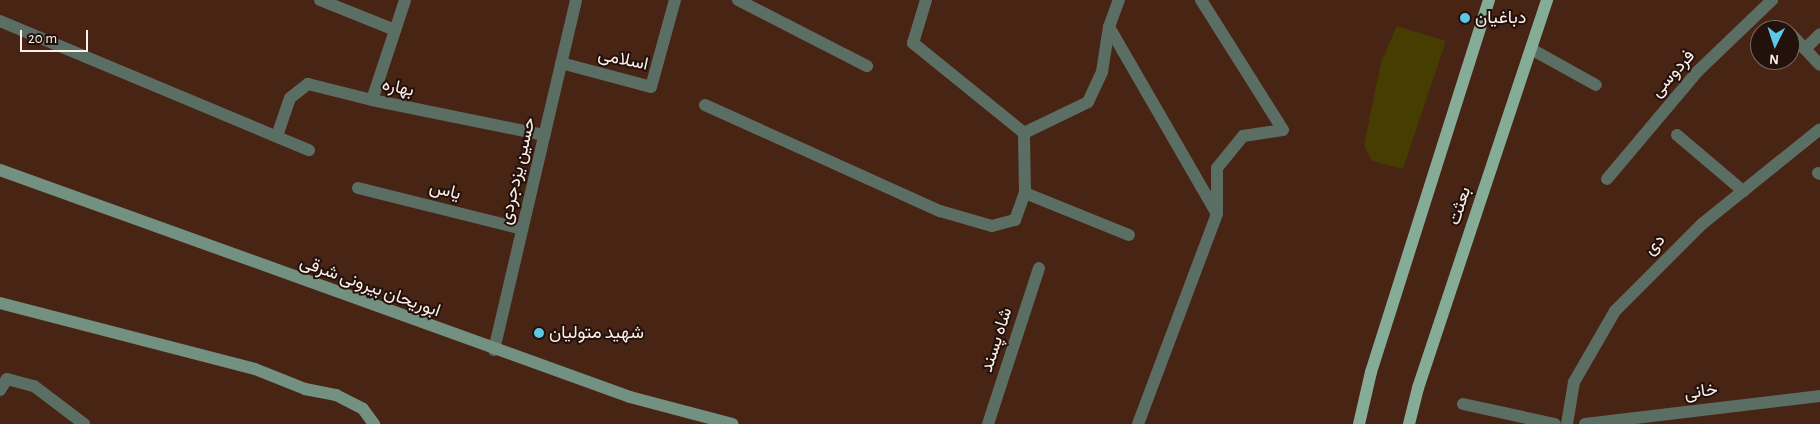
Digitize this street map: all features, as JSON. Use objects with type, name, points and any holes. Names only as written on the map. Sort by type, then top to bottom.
[{"type":"main road","name":"بعثت","points":[[1358,424],[1371,372],[1489,0]]},
{"type":"main road","name":"بعثت","points":[[1409,424],[1421,379],[1547,0]]},
{"type":"main road","name":"ابوریحان بیرونی شرقی","points":[[0,170],[494,350],[630,397],[732,424]]},
{"type":"main road","points":[[0,303],[255,369],[305,389],[336,395],[363,410],[374,424]]},
{"type":"street","points":[[320,0],[395,30]]},
{"type":"street","points":[[372,100],[405,0]]},
{"type":"street","name":"حسین یزدجردی","points":[[494,350],[576,0]]},
{"type":"street","name":"اسلامی","points":[[561,63],[651,87],[675,0]]},
{"type":"street","points":[[738,0],[867,66]]},
{"type":"street","points":[[926,0],[913,43],[1024,133]]},
{"type":"street","points":[[1024,133],[1088,102],[1102,72],[1108,27],[1120,0]]},
{"type":"street","points":[[1138,424],[1217,214],[1216,168],[1243,136],[1283,130],[1201,0]]},
{"type":"street","name":"فردوسی","points":[[1607,179],[1696,72],[1772,0]]},
{"type":"street","points":[[0,21],[309,150]]},
{"type":"street","points":[[1108,27],[1217,214]]},
{"type":"street","points":[[1805,48],[1820,34]]},
{"type":"street","points":[[1800,43],[1820,65]]},
{"type":"street","points":[[1531,49],[1596,85]]},
{"type":"street","name":"بهاره","points":[[277,136],[290,98],[308,84],[372,100],[544,136]]},
{"type":"street","points":[[705,105],[940,211],[992,226],[1015,220],[1025,193],[1024,133]]},
{"type":"street","name":"دی","points":[[1567,424],[1574,382],[1614,310],[1702,224],[1820,129]]},
{"type":"street","points":[[1677,135],[1743,191]]},
{"type":"street","name":"یاس","points":[[358,188],[522,228]]},
{"type":"street","points":[[1025,193],[1129,235]]},
{"type":"street","name":"شاه پسند","points":[[988,424],[1039,268]]},
{"type":"street","points":[[0,390],[7,379],[34,386],[84,424]]},
{"type":"street","name":"خانی","points":[[1585,424],[1820,396]]},
{"type":"street","points":[[1463,404],[1555,424]]},
{"type":"shaded area","points":[[1397,26],[1446,41],[1403,169],[1372,161],[1364,145],[1381,62]]},
{"type":"place","name":"دباغیان","points":[[1465,18]]},
{"type":"place","name":"شهید متولیان","points":[[539,333]]}]
